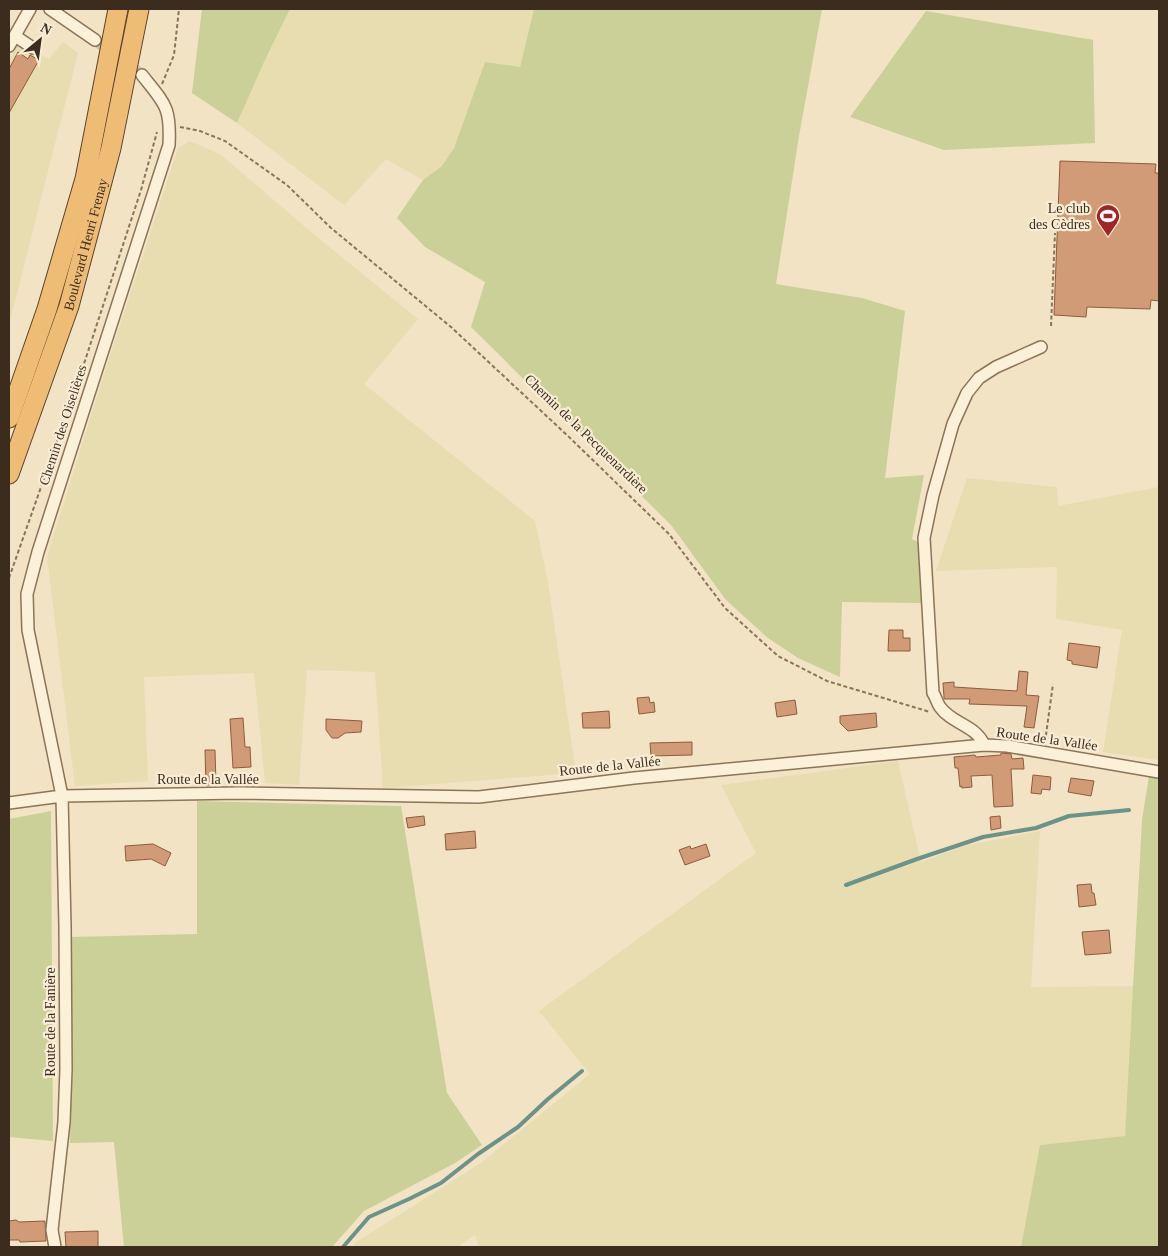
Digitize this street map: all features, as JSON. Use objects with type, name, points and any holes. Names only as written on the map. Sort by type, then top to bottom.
[{"type":"highway","name":"Boulevard Henri Frenay","points":[[9,418],[47,309],[84,179],[118,9]]},
{"type":"highway","name":"Boulevard Henri Frenay","points":[[9,474],[69,306],[111,148],[139,9]]},
{"type":"street","points":[[30,9],[12,41],[34,48]]},
{"type":"street","points":[[50,9],[95,40]]},
{"type":"street","points":[[142,76],[158,95],[169,120]]},
{"type":"street","name":"Chemin des Oiselières","points":[[62,796],[28,630],[27,594],[38,552],[169,145],[169,120]]},
{"type":"street","points":[[984,745],[981,738],[970,728],[952,718],[940,708],[933,692],[924,538],[933,495],[953,424],[967,392],[979,378],[996,367],[1041,347]]},
{"type":"street","name":"Route de la Vallée","points":[[9,803],[62,796],[239,792],[479,797],[634,778],[984,745],[1007,746],[1159,772]]},
{"type":"street","name":"Route de la Fanière","points":[[55,1247],[52,1230],[63,1130],[66,1069],[62,796]]},
{"type":"path","points":[[158,95],[174,55],[180,9]]},
{"type":"path","points":[[9,578],[78,382],[141,190],[156,135],[162,120],[169,120]]},
{"type":"path","name":"Chemin de la Pecquenardière","points":[[169,120],[200,130],[225,141],[287,185],[331,228],[451,327],[568,436],[669,534],[725,608],[778,656],[826,681],[952,718]]},
{"type":"path","points":[[1051,326],[1053,315],[1055,233]]},
{"type":"path","points":[[1044,752],[1053,684]]},
{"type":"shaded area","points":[[290,9],[534,9],[520,67],[485,62],[454,148],[442,166],[423,180],[386,159],[344,205],[237,123]]},
{"type":"shaded area","points":[[63,42],[78,53],[9,325],[9,60],[18,43],[49,59]]},
{"type":"shaded area","points":[[190,141],[220,154],[317,237],[418,319],[364,384],[535,521],[548,582],[576,773],[383,788],[375,672],[307,670],[299,785],[265,783],[254,673],[144,677],[148,781],[75,786],[47,557],[178,148]]},
{"type":"shaded area","points":[[967,478],[1057,487],[1058,506],[1159,487],[1159,760],[1103,752],[1122,630],[1056,619],[1057,567],[936,571]]},
{"type":"shaded area","points":[[898,761],[921,862],[964,846],[1040,831],[1031,987],[1134,986],[1125,1136],[1040,1145],[1021,1247],[479,1247],[475,1235],[457,1247],[355,1247],[353,1244],[481,1163],[590,1074],[539,1011],[756,853],[721,785]]},
{"type":"green space","points":[[202,9],[290,9],[237,123],[192,93]]},
{"type":"green space","points":[[534,9],[822,9],[799,136],[776,284],[862,298],[905,311],[885,478],[924,475],[912,539],[918,542],[921,603],[842,602],[840,677],[798,658],[768,638],[726,600],[671,525],[471,327],[485,282],[425,247],[397,218],[423,180],[442,166],[454,148],[485,62],[520,67]]},
{"type":"green space","points":[[926,11],[1093,40],[1095,143],[944,150],[850,117]]},
{"type":"green space","points":[[1149,776],[1159,778],[1159,1247],[1021,1247],[1040,1145],[1125,1136],[1142,820]]},
{"type":"green space","points":[[197,801],[401,806],[447,1093],[482,1145],[455,1163],[364,1211],[332,1247],[124,1247],[114,1142],[70,1143],[72,937],[197,934]]},
{"type":"green space","points":[[51,811],[53,1141],[9,1137],[9,819]]},
{"type":"building","points":[[18,52],[28,59],[30,55],[39,60],[9,113],[9,69]]},
{"type":"building","name":"Le club des Cèdres","points":[[1060,161],[1156,164],[1155,173],[1159,173],[1159,301],[1151,300],[1150,309],[1087,307],[1086,317],[1054,315]]},
{"type":"building","points":[[889,630],[903,630],[903,638],[910,638],[910,651],[888,651]]},
{"type":"building","points":[[1069,643],[1100,647],[1097,668],[1072,664],[1072,661],[1067,660]]},
{"type":"building","points":[[1019,671],[1028,672],[1026,695],[1039,696],[1034,728],[1024,727],[1027,706],[969,704],[970,699],[944,699],[943,683],[954,682],[954,687],[1017,691]]},
{"type":"building","points":[[649,697],[650,703],[654,702],[655,712],[639,714],[637,698]]},
{"type":"building","points":[[795,700],[797,714],[777,717],[775,703]]},
{"type":"building","points":[[609,711],[610,728],[583,728],[582,713]]},
{"type":"building","points":[[876,713],[877,727],[848,731],[840,723],[840,716]]},
{"type":"building","points":[[243,718],[245,747],[250,747],[251,767],[233,768],[230,719]]},
{"type":"building","points":[[326,719],[362,721],[361,732],[345,733],[338,738],[332,738],[326,730]]},
{"type":"building","points":[[692,742],[692,755],[651,756],[650,743]]},
{"type":"building","points":[[205,750],[215,750],[216,785],[206,785]]},
{"type":"building","points":[[1001,753],[1011,754],[1012,759],[1023,758],[1024,769],[1011,769],[1013,806],[994,807],[992,775],[971,776],[972,787],[962,788],[962,786],[960,787],[958,768],[955,768],[954,757],[1001,755]]},
{"type":"building","points":[[1033,775],[1051,777],[1050,790],[1042,789],[1041,794],[1031,793]]},
{"type":"building","points":[[1071,778],[1094,781],[1091,796],[1068,792]]},
{"type":"building","points":[[424,816],[425,825],[408,828],[406,818]]},
{"type":"building","points":[[1000,816],[1001,828],[991,830],[990,817]]},
{"type":"building","points":[[475,831],[476,848],[446,850],[445,834]]},
{"type":"building","points":[[153,844],[171,853],[165,866],[151,859],[126,861],[125,846]]},
{"type":"building","points":[[706,844],[710,856],[685,865],[679,850],[690,846],[691,849]]},
{"type":"building","points":[[1091,884],[1096,905],[1079,907],[1077,885]]},
{"type":"building","points":[[1109,930],[1111,953],[1085,955],[1082,932]]},
{"type":"building","points":[[16,1220],[19,1222],[45,1221],[46,1241],[20,1242],[19,1240],[9,1240],[9,1221]]},
{"type":"building","points":[[98,1231],[98,1247],[66,1247],[65,1232]]},
{"type":"waterway","points":[[846,885],[983,837],[1036,828],[1069,816],[1129,810]]},
{"type":"waterway","points":[[343,1247],[369,1217],[441,1183],[478,1154],[518,1127],[582,1071]]},
{"type":"tunnel","points":[[95,40],[142,75]]},
{"type":"place","name":"Le club des Cèdres","points":[[1108,237]]}]
